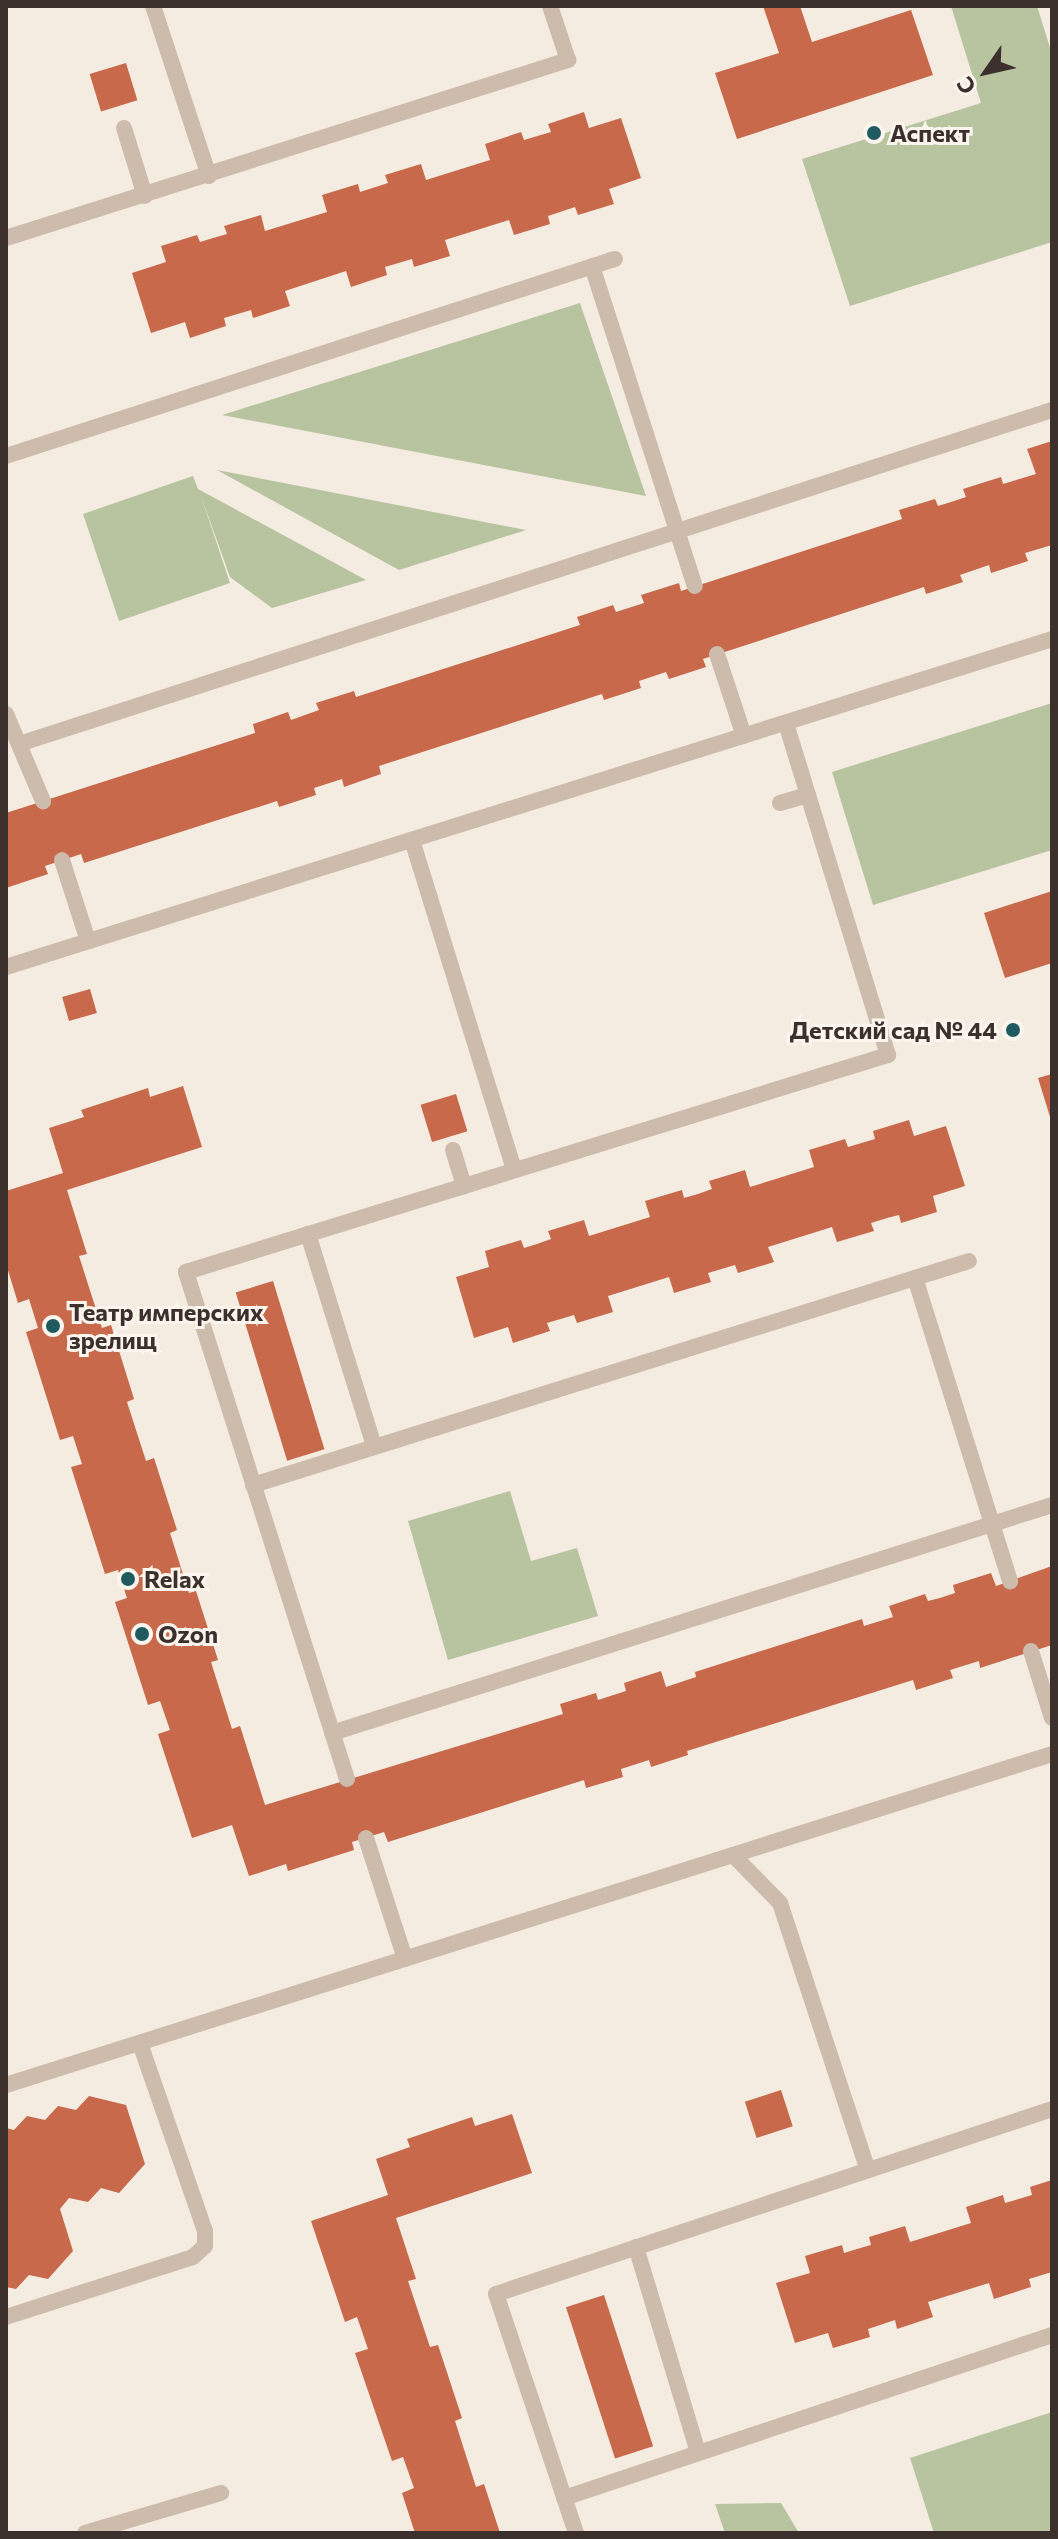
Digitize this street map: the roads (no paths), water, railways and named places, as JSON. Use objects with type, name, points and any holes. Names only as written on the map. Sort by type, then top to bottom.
[{"type":"lane","points":[[153,6],[209,176]]},
{"type":"lane","points":[[6,238],[568,60],[550,6]]},
{"type":"lane","points":[[124,128],[145,196]]},
{"type":"lane","points":[[6,456],[615,259]]},
{"type":"lane","points":[[592,266],[695,586]]},
{"type":"lane","points":[[19,744],[1052,410]]},
{"type":"lane","points":[[6,967],[1052,639]]},
{"type":"lane","points":[[717,654],[744,736]]},
{"type":"lane","points":[[6,714],[43,801]]},
{"type":"lane","points":[[347,1779],[186,1272],[888,1055],[786,723]]},
{"type":"lane","points":[[780,803],[808,795]]},
{"type":"lane","points":[[412,840],[514,1170]]},
{"type":"lane","points":[[62,860],[88,941]]},
{"type":"lane","points":[[453,1150],[464,1186]]},
{"type":"lane","points":[[308,1234],[374,1446]]},
{"type":"lane","points":[[253,1485],[969,1261]]},
{"type":"lane","points":[[915,1278],[1010,1581]]},
{"type":"lane","points":[[332,1733],[1052,1505]]},
{"type":"lane","points":[[1031,1651],[1052,1718]]},
{"type":"lane","points":[[6,2085],[1052,1754]]},
{"type":"lane","points":[[366,1838],[405,1959]]},
{"type":"lane","points":[[733,1855],[780,1903],[868,2170]]},
{"type":"lane","points":[[6,2317],[193,2257],[205,2246],[205,2231],[140,2043]]},
{"type":"lane","points":[[576,2533],[496,2294],[1052,2109]]},
{"type":"lane","points":[[636,2247],[698,2453]]},
{"type":"lane","points":[[564,2498],[1052,2335]]},
{"type":"lane","points":[[85,2533],[221,2493]]},
{"type":"place","name":"Аспект","points":[[874,133]]},
{"type":"place","name":"Детский сад № 44","points":[[1013,1030]]},
{"type":"place","name":"Театр имперских зрелищ","points":[[53,1326]]},
{"type":"place","name":"Relax","points":[[128,1579]]},
{"type":"place","name":"Ozon","points":[[142,1634]]}]
